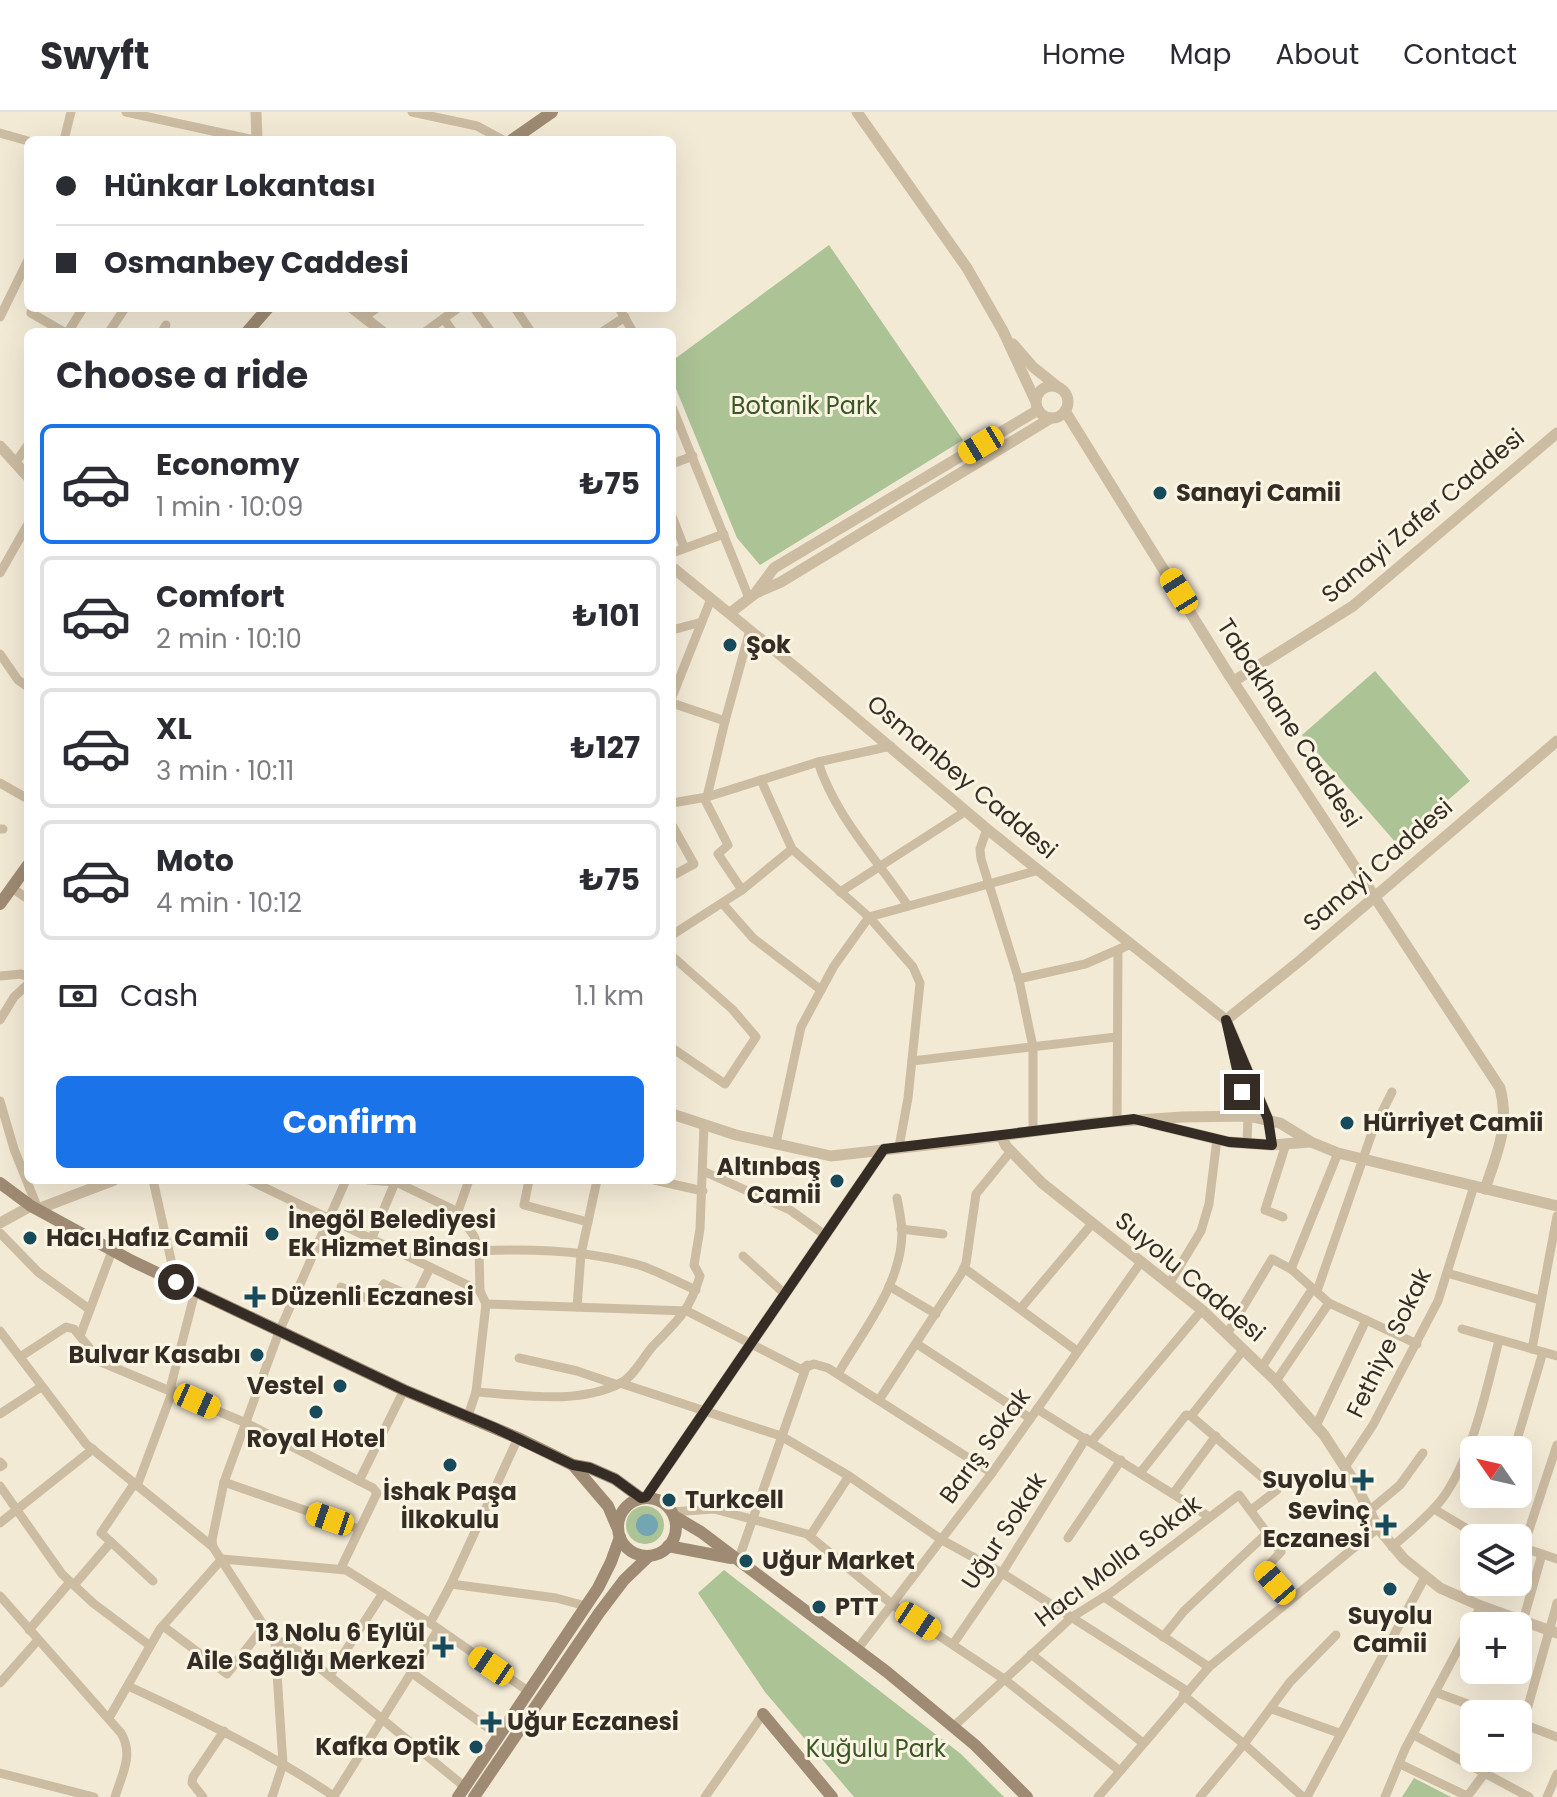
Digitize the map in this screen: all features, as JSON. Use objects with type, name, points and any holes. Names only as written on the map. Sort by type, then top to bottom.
[{"type":"main road","points":[[517,136],[550,112]]},
{"type":"main road","points":[[244,328],[258,312]]},
{"type":"main road","points":[[0,903],[24,872]]},
{"type":"main road","points":[[0,1183],[34,1208],[195,1292],[404,1390],[573,1465],[590,1468],[615,1479],[644,1498],[660,1501],[672,1514],[701,1532],[857,1650],[953,1727],[1027,1797]]},
{"type":"main road","points":[[573,1465],[608,1506],[619,1533],[632,1552],[649,1556]]},
{"type":"main road","points":[[465,1794],[498,1735],[586,1606],[611,1562],[622,1511],[632,1502],[644,1498]]},
{"type":"main road","points":[[465,1794],[624,1580],[649,1556],[668,1546],[675,1531],[672,1514]]},
{"type":"main road","points":[[668,1546],[736,1560]]},
{"type":"main road","points":[[763,1714],[832,1797]]},
{"type":"street","points":[[65,136],[71,112]]},
{"type":"street","points":[[126,112],[237,136]]},
{"type":"street","points":[[256,112],[256,136]]},
{"type":"street","points":[[412,112],[477,126],[501,136]]},
{"type":"street","points":[[857,112],[967,268],[1003,331],[1036,405],[1051,418]]},
{"type":"street","points":[[0,133],[24,140]]},
{"type":"street","points":[[0,317],[24,268]]},
{"type":"street","points":[[34,312],[60,328]]},
{"type":"street","points":[[357,312],[376,328]]},
{"type":"street","points":[[364,317],[371,312]]},
{"type":"street","points":[[431,328],[453,312]]},
{"type":"street","points":[[606,328],[622,312]]},
{"type":"street","points":[[444,319],[450,328]]},
{"type":"street","points":[[730,613],[752,596],[781,582],[1065,411],[1067,396],[1033,367],[1003,331]]},
{"type":"street","points":[[752,596],[774,568],[888,500],[1036,405],[1045,387],[1060,389]]},
{"type":"street","name":"Tabakhane Caddesi","points":[[1065,411],[1234,681],[1500,1088],[1505,1107],[1502,1140],[1480,1187]]},
{"type":"street","points":[[676,416],[752,596]]},
{"type":"street","name":"Sanayi Zafer Caddesi","points":[[1234,681],[1353,606],[1557,433]]},
{"type":"street","points":[[0,446],[24,473]]},
{"type":"street","points":[[15,463],[24,451]]},
{"type":"street","points":[[676,462],[693,456]]},
{"type":"street","points":[[888,500],[895,513]]},
{"type":"street","points":[[676,526],[684,547]]},
{"type":"street","points":[[0,573],[24,531]]},
{"type":"street","points":[[676,551],[724,534]]},
{"type":"street","name":"Osmanbey Caddesi","points":[[676,570],[891,746],[987,829],[1226,1020],[1268,1119]]},
{"type":"street","points":[[676,687],[711,599]]},
{"type":"street","points":[[676,629],[702,622]]},
{"type":"street","points":[[742,890],[718,854],[728,845],[705,798],[750,630]]},
{"type":"street","points":[[0,654],[4,669],[24,684]]},
{"type":"street","points":[[676,704],[725,721]]},
{"type":"street","name":"Sanayi Caddesi","points":[[1226,1020],[1557,741]]},
{"type":"street","points":[[676,802],[705,798],[818,762],[891,746]]},
{"type":"street","points":[[818,762],[827,790],[908,906]]},
{"type":"street","points":[[761,780],[792,849],[869,917],[913,967],[920,983],[899,1147]]},
{"type":"street","points":[[0,783],[24,797]]},
{"type":"street","points":[[840,892],[966,811]]},
{"type":"street","points":[[987,829],[980,849],[1018,979],[1033,1047],[1033,1131]]},
{"type":"street","points":[[676,832],[694,864],[676,874]]},
{"type":"street","points":[[676,932],[742,890],[792,849]]},
{"type":"street","points":[[776,1143],[801,1027],[834,966],[869,917],[1039,870]]},
{"type":"street","points":[[14,888],[24,896]]},
{"type":"street","points":[[722,903],[753,938],[821,990]]},
{"type":"street","points":[[1018,979],[1085,964],[1131,944]]},
{"type":"street","points":[[1117,1121],[1118,951]]},
{"type":"street","points":[[676,960],[732,1009],[756,1037],[725,1084],[676,1051]]},
{"type":"street","points":[[0,976],[24,975]]},
{"type":"street","points":[[0,1020],[14,997],[24,988]]},
{"type":"street","points":[[1226,1020],[1248,1116],[1247,1144]]},
{"type":"street","points":[[912,1061],[1116,1037]]},
{"type":"street","points":[[1262,1367],[1315,1289],[1373,1130],[1392,1092]]},
{"type":"street","points":[[0,1101],[24,1178]]},
{"type":"street","points":[[676,1115],[831,1156],[1134,1119],[1248,1116],[1268,1119],[1338,1153],[1557,1206]]},
{"type":"street","points":[[1134,1119],[1247,1144],[1311,1142]]},
{"type":"street","points":[[1268,1119],[1272,1145]]},
{"type":"street","points":[[476,1392],[555,1397],[601,1391],[618,1384],[633,1372],[687,1311],[700,1276],[694,1265],[703,1191],[704,1125]]},
{"type":"street","name":"Suyolu Caddesi","points":[[1001,1136],[1042,1183],[1091,1225],[1202,1310],[1276,1381],[1316,1426],[1345,1467],[1378,1528],[1392,1547],[1440,1588],[1498,1612]]},
{"type":"street","points":[[1169,1284],[1192,1248],[1205,1218],[1217,1139]]},
{"type":"street","points":[[1283,1217],[1265,1210],[1286,1144]]},
{"type":"street","points":[[644,1498],[884,1149]]},
{"type":"street","points":[[879,1400],[964,1268],[976,1194],[1011,1151]]},
{"type":"street","points":[[1291,1269],[1338,1153]]},
{"type":"street","points":[[703,1171],[790,1210],[825,1235]]},
{"type":"street","points":[[26,1184],[34,1208]]},
{"type":"street","points":[[0,1223],[103,1184]]},
{"type":"street","points":[[154,1184],[176,1282]]},
{"type":"street","points":[[267,1184],[327,1218],[480,1291]]},
{"type":"street","points":[[213,1547],[224,1482],[279,1332],[344,1184]]},
{"type":"street","points":[[371,1240],[395,1184]]},
{"type":"street","points":[[402,1184],[452,1209],[474,1236],[479,1251],[480,1291],[486,1304],[476,1392],[468,1416]]},
{"type":"street","points":[[457,1214],[468,1184]]},
{"type":"street","points":[[528,1184],[524,1205],[588,1222]]},
{"type":"street","points":[[577,1307],[581,1254],[596,1184]]},
{"type":"street","points":[[672,1184],[703,1191]]},
{"type":"street","name":"Fethiye Sokak","points":[[1345,1467],[1373,1425],[1438,1301],[1480,1187]]},
{"type":"street","points":[[838,1374],[889,1286],[896,1268],[901,1229],[897,1198]]},
{"type":"street","points":[[1532,1349],[1557,1216]]},
{"type":"street","points":[[1021,1308],[1091,1225]]},
{"type":"street","points":[[901,1229],[943,1234]]},
{"type":"street","points":[[0,1233],[38,1272],[89,1309]]},
{"type":"street","points":[[479,1251],[534,1248],[581,1254],[640,1266],[696,1290]]},
{"type":"street","points":[[80,1336],[112,1251]]},
{"type":"street","points":[[743,1256],[785,1294]]},
{"type":"street","points":[[1227,1334],[1272,1259],[1291,1269],[1329,1303],[1417,1344]]},
{"type":"street","name":"Barış Sokak","points":[[857,1650],[992,1473],[1141,1262]]},
{"type":"street","points":[[341,1287],[373,1301],[384,1284],[415,1298],[430,1268]]},
{"type":"street","points":[[964,1268],[1077,1351]]},
{"type":"street","points":[[1447,1273],[1540,1300]]},
{"type":"street","points":[[889,1286],[936,1314]]},
{"type":"street","points":[[153,1581],[101,1533],[135,1485],[171,1389],[195,1292]]},
{"type":"street","points":[[1276,1381],[1329,1303]]},
{"type":"street","points":[[486,1304],[687,1311],[800,1369],[814,1364],[838,1374],[992,1473]]},
{"type":"street","name":"Uğur Sokak","points":[[953,1644],[1088,1440],[1202,1310]]},
{"type":"street","points":[[1316,1426],[1366,1320]]},
{"type":"street","points":[[20,1357],[66,1327],[74,1329],[101,1362],[246,1423],[373,1488],[377,1493],[341,1568]]},
{"type":"street","points":[[1462,1329],[1557,1356]]},
{"type":"street","points":[[0,1331],[71,1427],[135,1485],[162,1503],[213,1547],[273,1638],[283,1764],[272,1797]]},
{"type":"street","points":[[1392,1547],[1434,1509],[1456,1479],[1486,1395],[1499,1340]]},
{"type":"street","points":[[917,1344],[1030,1418]]},
{"type":"street","points":[[1191,1416],[1244,1349]]},
{"type":"street","points":[[1518,1436],[1543,1352]]},
{"type":"street","points":[[519,1358],[577,1371],[781,1436],[849,1476],[942,1540],[1072,1617],[1185,1693],[1305,1797],[1425,1577]]},
{"type":"street","points":[[736,1560],[754,1518],[807,1365]]},
{"type":"street","points":[[0,1414],[41,1387]]},
{"type":"street","points":[[359,1481],[404,1390]]},
{"type":"street","points":[[1037,1409],[1208,1516]]},
{"type":"street","points":[[1140,1473],[1186,1415],[1216,1436],[1277,1490],[1251,1510],[1281,1552],[1264,1570],[1291,1598]]},
{"type":"street","points":[[1173,1494],[1216,1436]]},
{"type":"street","points":[[430,1623],[518,1438]]},
{"type":"street","points":[[1528,1524],[1557,1445]]},
{"type":"street","points":[[0,1523],[93,1449]]},
{"type":"street","points":[[1369,1511],[1400,1485],[1423,1453]]},
{"type":"street","points":[[1068,1538],[1121,1460]]},
{"type":"street","points":[[810,1536],[849,1476]]},
{"type":"street","points":[[224,1482],[359,1529]]},
{"type":"street","points":[[0,1486],[49,1558],[72,1583],[93,1603],[149,1645]]},
{"type":"street","name":"Hacı Molla Sokak","points":[[953,1727],[1072,1617],[1104,1597],[1208,1516],[1239,1495],[1251,1510]]},
{"type":"street","points":[[672,1514],[714,1509],[810,1536],[893,1605],[1004,1679],[1120,1771]]},
{"type":"street","points":[[1434,1509],[1460,1525]]},
{"type":"street","points":[[1100,1796],[1209,1667],[1378,1528]]},
{"type":"street","points":[[1163,1637],[1184,1611],[1266,1534]]},
{"type":"street","points":[[29,1630],[111,1542]]},
{"type":"street","points":[[1532,1551],[1557,1559]]},
{"type":"street","points":[[1526,1612],[1542,1554]]},
{"type":"street","points":[[222,1559],[341,1568],[430,1623],[528,1691]]},
{"type":"street","points":[[109,1718],[149,1645],[222,1559]]},
{"type":"street","points":[[451,1584],[556,1598],[586,1606]]},
{"type":"street","points":[[330,1675],[383,1593]]},
{"type":"street","points":[[0,1596],[4,1609],[29,1630],[109,1718],[128,1744],[115,1797]]},
{"type":"street","points":[[1104,1597],[1209,1667]]},
{"type":"street","points":[[1529,1700],[1554,1632],[1557,1603]]},
{"type":"street","points":[[1385,1797],[1405,1749],[1481,1606]]},
{"type":"street","name":"Suyolu Caddesi","points":[[1532,1624],[1554,1632]]},
{"type":"street","points":[[163,1626],[227,1674],[265,1625]]},
{"type":"street","points":[[128,1686],[224,1731],[334,1796],[438,1630]]},
{"type":"street","points":[[1200,1797],[1272,1709],[1290,1682],[1336,1635]]},
{"type":"street","points":[[273,1638],[299,1651],[383,1718],[465,1794]]},
{"type":"street","points":[[0,1683],[38,1640]]},
{"type":"street","points":[[1031,1654],[1143,1743]]},
{"type":"street","points":[[412,1673],[498,1735]]},
{"type":"street","points":[[1435,1692],[1460,1701]]},
{"type":"street","points":[[1272,1709],[1339,1733]]},
{"type":"street","points":[[705,1797],[763,1714]]},
{"type":"street","points":[[1532,1727],[1557,1737]]},
{"type":"street","points":[[203,1797],[192,1783],[193,1777],[224,1731]]},
{"type":"street","points":[[1414,1735],[1529,1797]]},
{"type":"street","points":[[1400,1764],[1467,1797],[1484,1774]]},
{"type":"street","points":[[0,1773],[57,1792],[94,1797]]},
{"type":"street","points":[[1547,1797],[1557,1774]]},
{"type":"green space","name":"Botanik Park","points":[[829,245],[963,440],[760,565],[737,538],[676,389],[676,358]]},
{"type":"green space","points":[[1375,671],[1470,781],[1397,844],[1302,735]]},
{"type":"green space","points":[[645,1506],[659,1511],[664,1525],[659,1539],[645,1544],[631,1539],[626,1525],[631,1511]]},
{"type":"green space","name":"Kuğulu Park","points":[[724,1570],[961,1754],[1004,1797],[854,1797],[765,1692],[698,1593]]},
{"type":"green space","points":[[1414,1778],[1451,1797],[1402,1797]]},
{"type":"water","points":[[647,1514],[655,1517],[658,1525],[655,1533],[647,1536],[639,1533],[636,1525],[639,1517]]},
{"type":"place","name":"Sanayi Camii","points":[[1160,493]]},
{"type":"place","name":"Şok","points":[[730,645]]},
{"type":"place","name":"Hürriyet Camii","points":[[1347,1123]]},
{"type":"place","name":"Altınbaş Camii","points":[[837,1181]]},
{"type":"place","name":"İnegöl Belediyesi Ek Hizmet Binası","points":[[272,1234]]},
{"type":"place","name":"Hacı Hafız Camii","points":[[30,1238]]},
{"type":"place","name":"Düzenli Eczanesi","points":[[255,1297]]},
{"type":"place","name":"Bulvar Kasabı","points":[[257,1355]]},
{"type":"place","name":"Vestel","points":[[340,1386]]},
{"type":"place","name":"Royal Hotel","points":[[316,1412]]},
{"type":"place","name":"İshak Paşa İlkokulu","points":[[450,1465]]},
{"type":"place","name":"Suyolu","points":[[1363,1480]]},
{"type":"place","name":"Turkcell","points":[[669,1500]]},
{"type":"place","name":"Sevinç Eczanesi","points":[[1386,1525]]},
{"type":"place","name":"Uğur Market","points":[[746,1561]]},
{"type":"place","name":"Suyolu Camii","points":[[1390,1589]]},
{"type":"place","name":"PTT","points":[[819,1607]]},
{"type":"place","name":"13 Nolu 6 Eylül Aile Sağlığı Merkezi","points":[[443,1647]]},
{"type":"place","name":"Uğur Eczanesi","points":[[491,1722]]},
{"type":"place","name":"Kafka Optik","points":[[476,1747]]},
{"type":"route","points":[[176,1282],[404,1390],[525,1441],[573,1465],[590,1468],[615,1479],[641,1498],[646,1497],[884,1149],[1134,1119],[1229,1142],[1272,1145],[1268,1119],[1226,1020],[1242,1092]]}]
